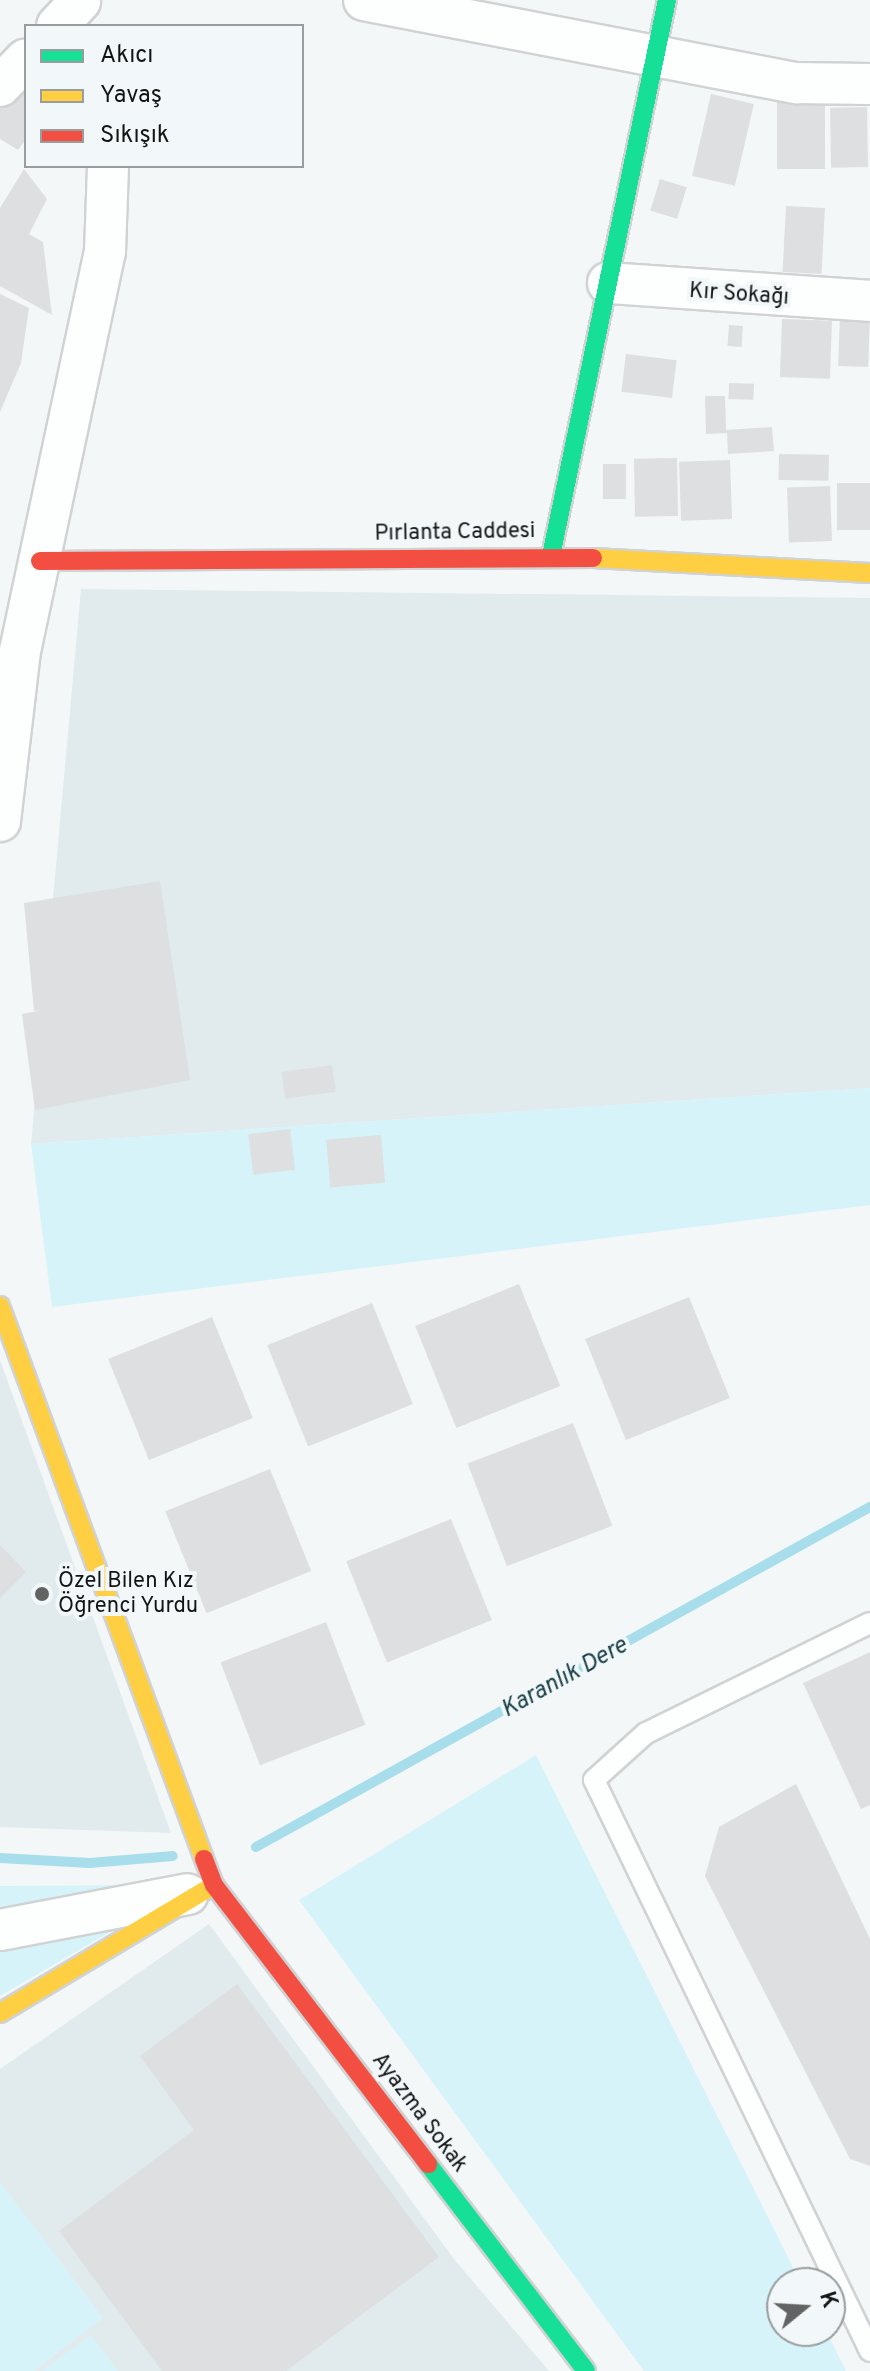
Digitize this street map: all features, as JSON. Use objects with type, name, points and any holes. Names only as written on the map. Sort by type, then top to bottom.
[{"type":"street","points":[[364,0],[653,59],[797,83],[870,84]]},
{"type":"street","points":[[551,556],[667,0]]},
{"type":"street","points":[[0,86],[24,61]]},
{"type":"street","points":[[0,821],[10,638],[40,561],[105,252],[108,168]]},
{"type":"street","name":"Kır Sokağı","points":[[608,283],[870,301]]},
{"type":"street","name":"Pırlanta Caddesi","points":[[40,561],[551,556],[870,573]]},
{"type":"street","name":"Ayazma Sokak","points":[[0,1306],[209,1888],[586,2371]]},
{"type":"street","points":[[0,1930],[209,1888]]},
{"type":"street","points":[[0,2013],[209,1888]]},
{"type":"lane","points":[[870,1623],[646,1733],[594,1780],[870,2351]]},
{"type":"shaded area","points":[[81,589],[870,598],[870,1088],[31,1144]]},
{"type":"shaded area","points":[[870,1088],[870,1205],[52,1307],[31,1144]]},
{"type":"shaded area","name":"Özel Bilen Kız Öğrenci Yurdu","points":[[0,1360],[171,1833],[0,1827]]},
{"type":"shaded area","points":[[536,1755],[793,2267],[766,2267],[766,2347],[834,2347],[846,2371],[644,2371],[299,1900]]},
{"type":"shaded area","points":[[146,1885],[153,1907],[0,1996],[0,1886]]},
{"type":"shaded area","points":[[209,1924],[454,2259],[549,2371],[0,2371],[0,2069]]},
{"type":"shaded area","points":[[0,2182],[103,2318],[34,2371],[0,2371]]},
{"type":"shaded area","points":[[91,2335],[118,2371],[42,2371]]},
{"type":"building","points":[[24,85],[24,142],[18,150],[0,139],[0,107]]},
{"type":"building","points":[[711,94],[754,104],[735,186],[692,176]]},
{"type":"building","points":[[777,101],[825,101],[825,169],[777,169]]},
{"type":"building","points":[[867,107],[868,167],[831,168],[830,108]]},
{"type":"building","points":[[24,169],[47,199],[29,234],[43,242],[52,315],[0,286],[0,208]]},
{"type":"building","points":[[660,179],[687,187],[677,219],[650,211]]},
{"type":"building","points":[[786,206],[825,208],[821,274],[783,272]]},
{"type":"building","points":[[0,294],[29,308],[21,363],[0,412]]},
{"type":"building","points":[[840,313],[870,314],[868,367],[838,366]]},
{"type":"building","points":[[782,319],[832,321],[830,379],[780,377]]},
{"type":"building","points":[[729,325],[743,326],[742,347],[728,346]]},
{"type":"building","points":[[626,354],[677,360],[672,398],[621,392]]},
{"type":"building","points":[[729,383],[754,384],[753,400],[728,399]]},
{"type":"building","points":[[705,396],[725,396],[726,430],[772,427],[774,451],[728,454],[727,433],[706,434]]},
{"type":"building","points":[[779,454],[829,455],[829,481],[779,480]]},
{"type":"building","points":[[677,458],[678,516],[635,517],[634,459]]},
{"type":"building","points":[[730,460],[732,519],[681,521],[679,462]]},
{"type":"building","points":[[603,464],[626,464],[626,499],[603,499]]},
{"type":"building","points":[[837,483],[870,483],[870,530],[837,530]]},
{"type":"building","points":[[830,486],[832,541],[789,542],[787,488]]},
{"type":"building","points":[[160,881],[190,1080],[35,1110],[22,1014],[43,1010],[34,1011],[24,903]]},
{"type":"building","points":[[332,1065],[336,1092],[285,1099],[281,1072]]},
{"type":"building","points":[[290,1129],[295,1170],[253,1175],[248,1134]]},
{"type":"building","points":[[381,1135],[385,1183],[330,1188],[326,1140]]},
{"type":"building","points":[[519,1284],[560,1386],[456,1428],[415,1326]]},
{"type":"building","points":[[689,1297],[730,1398],[626,1440],[585,1339]]},
{"type":"building","points":[[372,1303],[413,1404],[308,1446],[267,1345]]},
{"type":"building","points":[[212,1317],[253,1418],[149,1460],[108,1359]]},
{"type":"building","points":[[573,1423],[612,1526],[507,1566],[468,1463]]},
{"type":"building","points":[[270,1469],[311,1571],[206,1613],[165,1511]]},
{"type":"building","points":[[451,1519],[492,1620],[387,1662],[346,1561]]},
{"type":"building","points":[[0,1545],[26,1572],[0,1598]]},
{"type":"building","points":[[326,1622],[365,1725],[260,1765],[221,1662]]},
{"type":"building","points":[[870,1652],[870,1805],[861,1809],[803,1683]]},
{"type":"building","points":[[796,1784],[870,1939],[870,2166],[850,2159],[705,1876],[719,1827]]},
{"type":"building","points":[[237,1984],[439,2257],[286,2371],[162,2371],[59,2231],[194,2130],[140,2056]]},
{"type":"waterway","name":"Karanlık Dere","points":[[256,1847],[870,1507]]},
{"type":"waterway","name":"Karanlık Dere","points":[[0,1858],[90,1863],[173,1856]]},
{"type":"traffic: fast","points":[[551,556],[667,0]]},
{"type":"traffic: fast","points":[[428,2164],[586,2371]]},
{"type":"traffic: slow","points":[[593,558],[870,573]]},
{"type":"traffic: slow","points":[[0,1306],[204,1859]]},
{"type":"traffic: slow","points":[[0,2013],[214,1885]]},
{"type":"traffic: jam","points":[[40,561],[593,558]]},
{"type":"traffic: jam","points":[[204,1859],[214,1885],[428,2164]]},
{"type":"place","name":"Özel Bilen Kız Öğrenci Yurdu","points":[[42,1594]]}]
